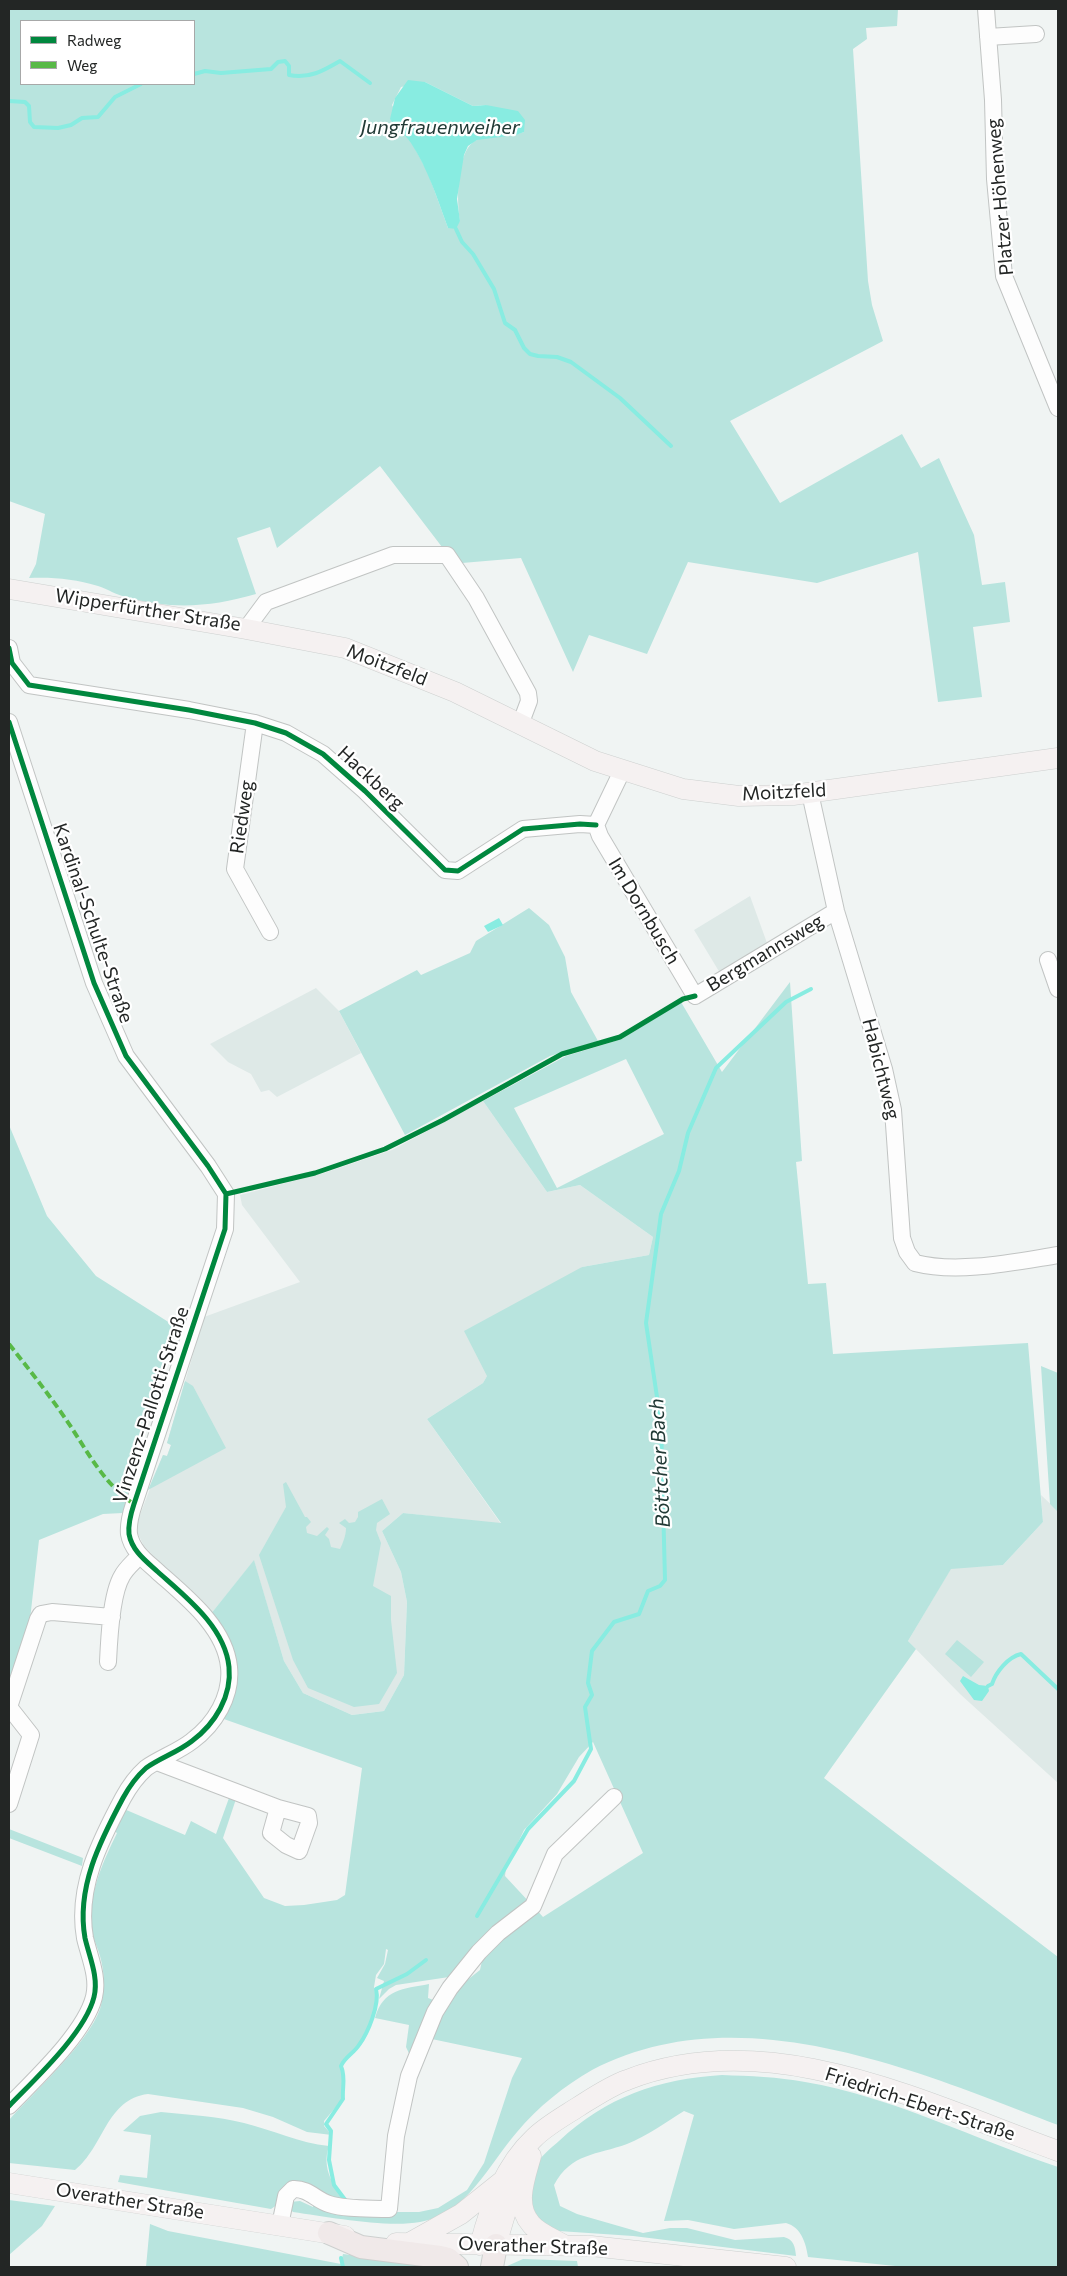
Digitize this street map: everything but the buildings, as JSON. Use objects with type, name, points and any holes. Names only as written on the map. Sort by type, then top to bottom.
[{"type":"highway","points":[[329,2234],[361,2247],[448,2259],[457,2267]]},
{"type":"highway","points":[[477,2267],[488,2245]]},
{"type":"highway","points":[[488,2245],[492,2267]]},
{"type":"main road","name":"Wipperfürther Straße","points":[[9,588],[246,629]]},
{"type":"main road","name":"Moitzfeld","points":[[246,629],[346,648],[455,692],[595,761],[683,789],[709,794],[774,796],[810,794],[1058,758]]},
{"type":"main road","name":"Friedrich-Ebert-Straße","points":[[504,2179],[510,2168],[535,2137],[611,2087],[660,2069],[700,2062],[762,2062],[813,2068],[881,2086],[1058,2150]]},
{"type":"main road","points":[[488,2245],[520,2173],[555,2124]]},
{"type":"main road","points":[[531,2156],[522,2192],[523,2212],[531,2225],[565,2245]]},
{"type":"main road","points":[[488,2245],[487,2219],[504,2179]]},
{"type":"main road","points":[[409,2244],[461,2214],[504,2179]]},
{"type":"main road","name":"Overather Straße","points":[[9,2183],[329,2234],[409,2244],[591,2246],[786,2267]]},
{"type":"street","name":"Platzer Höhenweg","points":[[986,9],[995,179],[1004,276],[1058,408]]},
{"type":"street","points":[[988,37],[1036,34]]},
{"type":"street","name":"Wipperfürther Straße","points":[[246,629],[266,602],[393,555],[446,556],[476,598],[528,693],[529,701],[520,725]]},
{"type":"street","name":"Hackberg","points":[[9,648],[12,663],[29,684],[255,722],[286,733],[323,754],[365,791],[445,870],[458,871],[523,829],[580,824],[596,825]]},
{"type":"street","name":"Kardinal-Schulte-Straße","points":[[9,722],[94,983],[126,1056],[208,1166],[226,1194]]},
{"type":"street","name":"Riedweg","points":[[255,722],[235,868],[270,932]]},
{"type":"street","points":[[596,825],[622,771]]},
{"type":"street","name":"Habichtweg","points":[[810,794],[836,911],[884,1069],[894,1110],[902,1238],[907,1252],[915,1263],[931,1267],[1003,1264],[1058,1255]]},
{"type":"street","name":"Im Dornbusch","points":[[596,825],[600,836],[695,996]]},
{"type":"street","name":"Bergmannsweg","points":[[695,996],[836,911]]},
{"type":"street","points":[[1048,960],[1058,988]]},
{"type":"street","name":"Vinzenz-Pallotti-Straße","points":[[9,2106],[53,2060],[84,2021],[95,1996],[94,1970],[85,1938],[84,1898],[89,1872],[128,1790],[146,1769],[192,1741],[214,1719],[227,1690],[229,1666],[224,1645],[217,1631],[140,1555],[129,1534],[131,1515],[225,1229],[226,1194]]},
{"type":"street","points":[[108,1662],[115,1595],[121,1576],[140,1555]]},
{"type":"street","points":[[10,1804],[30,1735],[9,1707],[38,1619],[41,1614],[52,1612],[112,1617]]},
{"type":"street","points":[[157,1762],[278,1808]]},
{"type":"street","points":[[280,2225],[286,2196],[293,2189],[303,2190],[328,2204],[340,2207],[389,2209],[396,2136],[409,2076],[435,2012],[450,1988],[479,1952],[498,1933],[533,1906],[555,1854],[614,1797]]},
{"type":"shaded area","points":[[9,9],[898,9],[897,26],[866,28],[867,39],[853,49],[868,281],[872,305],[883,341],[730,421],[780,503],[902,434],[921,468],[939,458],[974,535],[982,585],[1005,582],[1010,622],[973,627],[982,697],[938,702],[918,552],[817,583],[688,562],[647,654],[589,635],[573,672],[521,558],[462,563],[442,547],[380,466],[277,548],[270,527],[237,538],[256,594],[223,602],[191,605],[159,604],[122,596],[102,587],[72,580],[29,578],[36,564],[45,514],[9,501]],"holes":[[[425,82],[473,106],[486,105],[524,132],[479,139],[471,144],[465,152],[459,176],[458,201],[460,221],[448,228],[428,173],[392,105],[401,87]]]},
{"type":"shaded area","points":[[750,896],[767,943],[720,973],[694,930]]},
{"type":"shaded area","points":[[529,908],[549,925],[565,957],[571,992],[598,1041],[550,1056],[405,1135],[339,1011],[417,970],[421,975],[470,953],[476,941]]},
{"type":"shaded area","points":[[790,982],[802,1161],[796,1162],[808,1284],[826,1283],[833,1354],[1028,1343],[1043,1522],[1003,1565],[951,1569],[908,1641],[916,1649],[824,1778],[1058,1957],[1058,2125],[946,2083],[887,2064],[827,2048],[767,2039],[707,2039],[648,2048],[592,2070],[571,2083],[525,2123],[476,2186],[464,2198],[451,2209],[437,2217],[420,2222],[391,2224],[293,2212],[290,2209],[290,2202],[300,2201],[313,2207],[313,2199],[359,2212],[419,2212],[438,2208],[467,2190],[484,2163],[512,2078],[522,2058],[427,2038],[435,2017],[466,1981],[480,1970],[483,1956],[535,1908],[543,1917],[643,1853],[593,1742],[579,1757],[557,1794],[524,1830],[506,1868],[505,1876],[531,1904],[449,1977],[396,1985],[379,1999],[384,1981],[377,1978],[385,1964],[388,1950],[386,1949],[384,1964],[376,1975],[374,1987],[377,2005],[372,2023],[360,2046],[341,2064],[344,2081],[342,2100],[324,2121],[324,2126],[332,2135],[307,2132],[273,2117],[243,2108],[148,2094],[134,2098],[114,2114],[93,2149],[75,2170],[9,2163],[9,2120],[73,2052],[94,2022],[100,2009],[104,1989],[104,1976],[102,1962],[92,1932],[91,1911],[98,1876],[117,1833],[114,1831],[124,1809],[185,1835],[191,1821],[216,1834],[229,1798],[236,1799],[223,1838],[264,1898],[285,1906],[337,1900],[345,1895],[362,1768],[221,1718],[230,1699],[210,1615],[254,1560],[284,1661],[303,1693],[352,1715],[384,1711],[404,1675],[407,1602],[401,1572],[382,1531],[403,1513],[501,1523],[427,1419],[483,1383],[487,1376],[464,1331],[582,1267],[649,1255],[653,1237],[580,1185],[547,1192],[483,1101],[566,1056],[622,1039],[681,1002],[722,1072]],"holes":[[[626,1059],[664,1134],[557,1188],[514,1108]]]},
{"type":"shaded area","points":[[316,988],[339,1011],[361,1053],[277,1097],[269,1090],[261,1092],[251,1074],[228,1062],[210,1044]]},
{"type":"shaded area","points":[[483,1101],[547,1192],[580,1185],[653,1237],[649,1255],[582,1267],[487,1376],[483,1383],[427,1419],[501,1524],[403,1513],[382,1531],[401,1572],[407,1602],[404,1675],[384,1711],[352,1715],[303,1693],[284,1661],[254,1561],[210,1615],[144,1546],[138,1534],[138,1520],[163,1455],[167,1456],[171,1445],[167,1443],[204,1317],[300,1282],[242,1205],[240,1195],[324,1173],[392,1150]]},
{"type":"shaded area","points":[[9,1125],[47,1216],[96,1276],[181,1330],[180,1334],[175,1333],[122,1489],[130,1492],[123,1513],[103,1514],[39,1540],[28,1637],[9,1698]]},
{"type":"shaded area","points":[[1041,1366],[1058,1373],[1058,1512],[1050,1504]]},
{"type":"shaded area","points":[[185,1381],[193,1386],[226,1448],[148,1490],[163,1455],[167,1456],[171,1445],[167,1443]]},
{"type":"shaded area","points":[[286,1482],[305,1517],[311,1522],[306,1527],[307,1533],[317,1536],[327,1527],[329,1529],[325,1535],[329,1539],[331,1547],[340,1549],[346,1528],[339,1523],[345,1519],[349,1523],[355,1522],[358,1512],[382,1499],[390,1514],[377,1523],[376,1530],[381,1543],[373,1586],[391,1596],[391,1620],[397,1673],[379,1704],[354,1707],[308,1688],[293,1660],[259,1555],[286,1507],[283,1484]]},
{"type":"shaded area","points":[[1041,1495],[1058,1511],[1058,1783],[960,1694],[908,1641],[951,1568],[1003,1565],[1043,1522]]},
{"type":"shaded area","points":[[957,1640],[984,1662],[971,1677],[945,1654]]},
{"type":"shaded area","points":[[9,1829],[83,1858],[82,1866],[9,1838]]},
{"type":"shaded area","points":[[429,1984],[428,1998],[436,2001],[413,2062],[406,2047],[409,2025],[375,2018],[383,2001],[395,1992]]},
{"type":"shaded area","points":[[722,2075],[785,2079],[838,2089],[902,2108],[1058,2167],[1058,2267],[905,2267],[808,2257],[802,2236],[795,2228],[786,2223],[734,2229],[688,2220],[664,2221],[694,2115],[684,2111],[634,2141],[595,2153],[568,2167],[554,2185],[560,2206],[577,2214],[643,2233],[670,2228],[687,2228],[735,2240],[784,2237],[793,2244],[796,2256],[633,2236],[544,2230],[526,2195],[535,2166],[556,2144],[595,2113],[634,2093],[676,2081]]},
{"type":"shaded area","points":[[161,2112],[234,2121],[307,2142],[329,2146],[327,2162],[330,2177],[346,2203],[305,2186],[271,2209],[118,2182],[120,2175],[147,2178],[151,2135],[123,2131],[140,2116]]},
{"type":"shaded area","points":[[9,2200],[55,2206],[42,2226],[9,2255]]},
{"type":"shaded area","points":[[150,2224],[168,2231],[341,2264],[342,2267],[146,2267]]},
{"type":"shaded area","points":[[343,2254],[443,2267],[344,2267]]},
{"type":"shaded area","points":[[523,2259],[577,2261],[578,2267],[505,2267]]},
{"type":"water","name":"Jungfrauenweiher","points":[[408,80],[425,82],[473,106],[486,105],[518,111],[525,120],[524,132],[516,135],[477,140],[468,146],[464,155],[457,199],[460,221],[456,229],[448,228],[432,184],[417,153],[409,140],[390,119],[395,98]]},
{"type":"water","points":[[499,918],[503,925],[488,932],[484,926]]},
{"type":"water","points":[[963,1676],[979,1685],[988,1686],[989,1691],[982,1701],[974,1700],[960,1681]]},
{"type":"waterway","points":[[195,74],[205,71],[221,73],[271,69],[278,62],[285,61],[289,66],[289,75],[303,76],[322,71],[340,61],[370,83]]},
{"type":"waterway","points":[[9,101],[25,102],[29,106],[30,122],[34,127],[58,128],[71,125],[82,118],[98,117],[115,97],[139,85]]},
{"type":"waterway","points":[[456,229],[462,242],[473,254],[494,289],[505,323],[515,330],[524,348],[530,354],[557,357],[571,362],[620,398],[671,446]]},
{"type":"waterway","name":"Böttcher Bach","points":[[477,1916],[528,1829],[574,1781],[591,1749],[585,1707],[592,1695],[588,1683],[592,1651],[614,1622],[639,1614],[648,1591],[660,1586],[665,1580],[661,1424],[646,1323],[661,1214],[679,1171],[688,1133],[716,1068],[786,1002],[811,989]]},
{"type":"waterway","points":[[988,1686],[992,1684],[996,1675],[1007,1662],[1021,1654],[1058,1689]]},
{"type":"waterway","name":"Böttcher Bach","points":[[346,2201],[334,2185],[329,2160],[331,2131],[326,2124],[343,2099],[344,2079],[341,2066],[359,2045],[366,2033],[375,2010],[376,1989],[407,1974],[426,1960]]},
{"type":"waterway","name":"Böttcher Bach","points":[[341,2258],[343,2267]]},
{"type":"marked path","points":[[9,1344],[58,1408],[95,1464],[113,1486],[134,1504]]},
{"type":"cycle path","points":[[9,648],[12,663],[29,685],[189,710],[255,723],[286,733],[323,754],[365,791],[445,870],[458,871],[523,829],[580,824],[596,825]]},
{"type":"cycle path","points":[[9,722],[94,983],[126,1056],[208,1166],[226,1194]]},
{"type":"cycle path","points":[[226,1194],[315,1173],[385,1149],[443,1120],[562,1054],[620,1037],[683,999],[695,996]]},
{"type":"cycle path","points":[[9,2106],[58,2055],[81,2025],[89,2011],[94,1997],[95,1982],[85,1938],[84,1901],[92,1865],[114,1814],[131,1786],[146,1768],[187,1745],[208,1726],[215,1718],[225,1699],[228,1688],[229,1667],[226,1652],[212,1626],[192,1602],[140,1555],[133,1546],[129,1534],[133,1507],[225,1229],[226,1194]]}]
